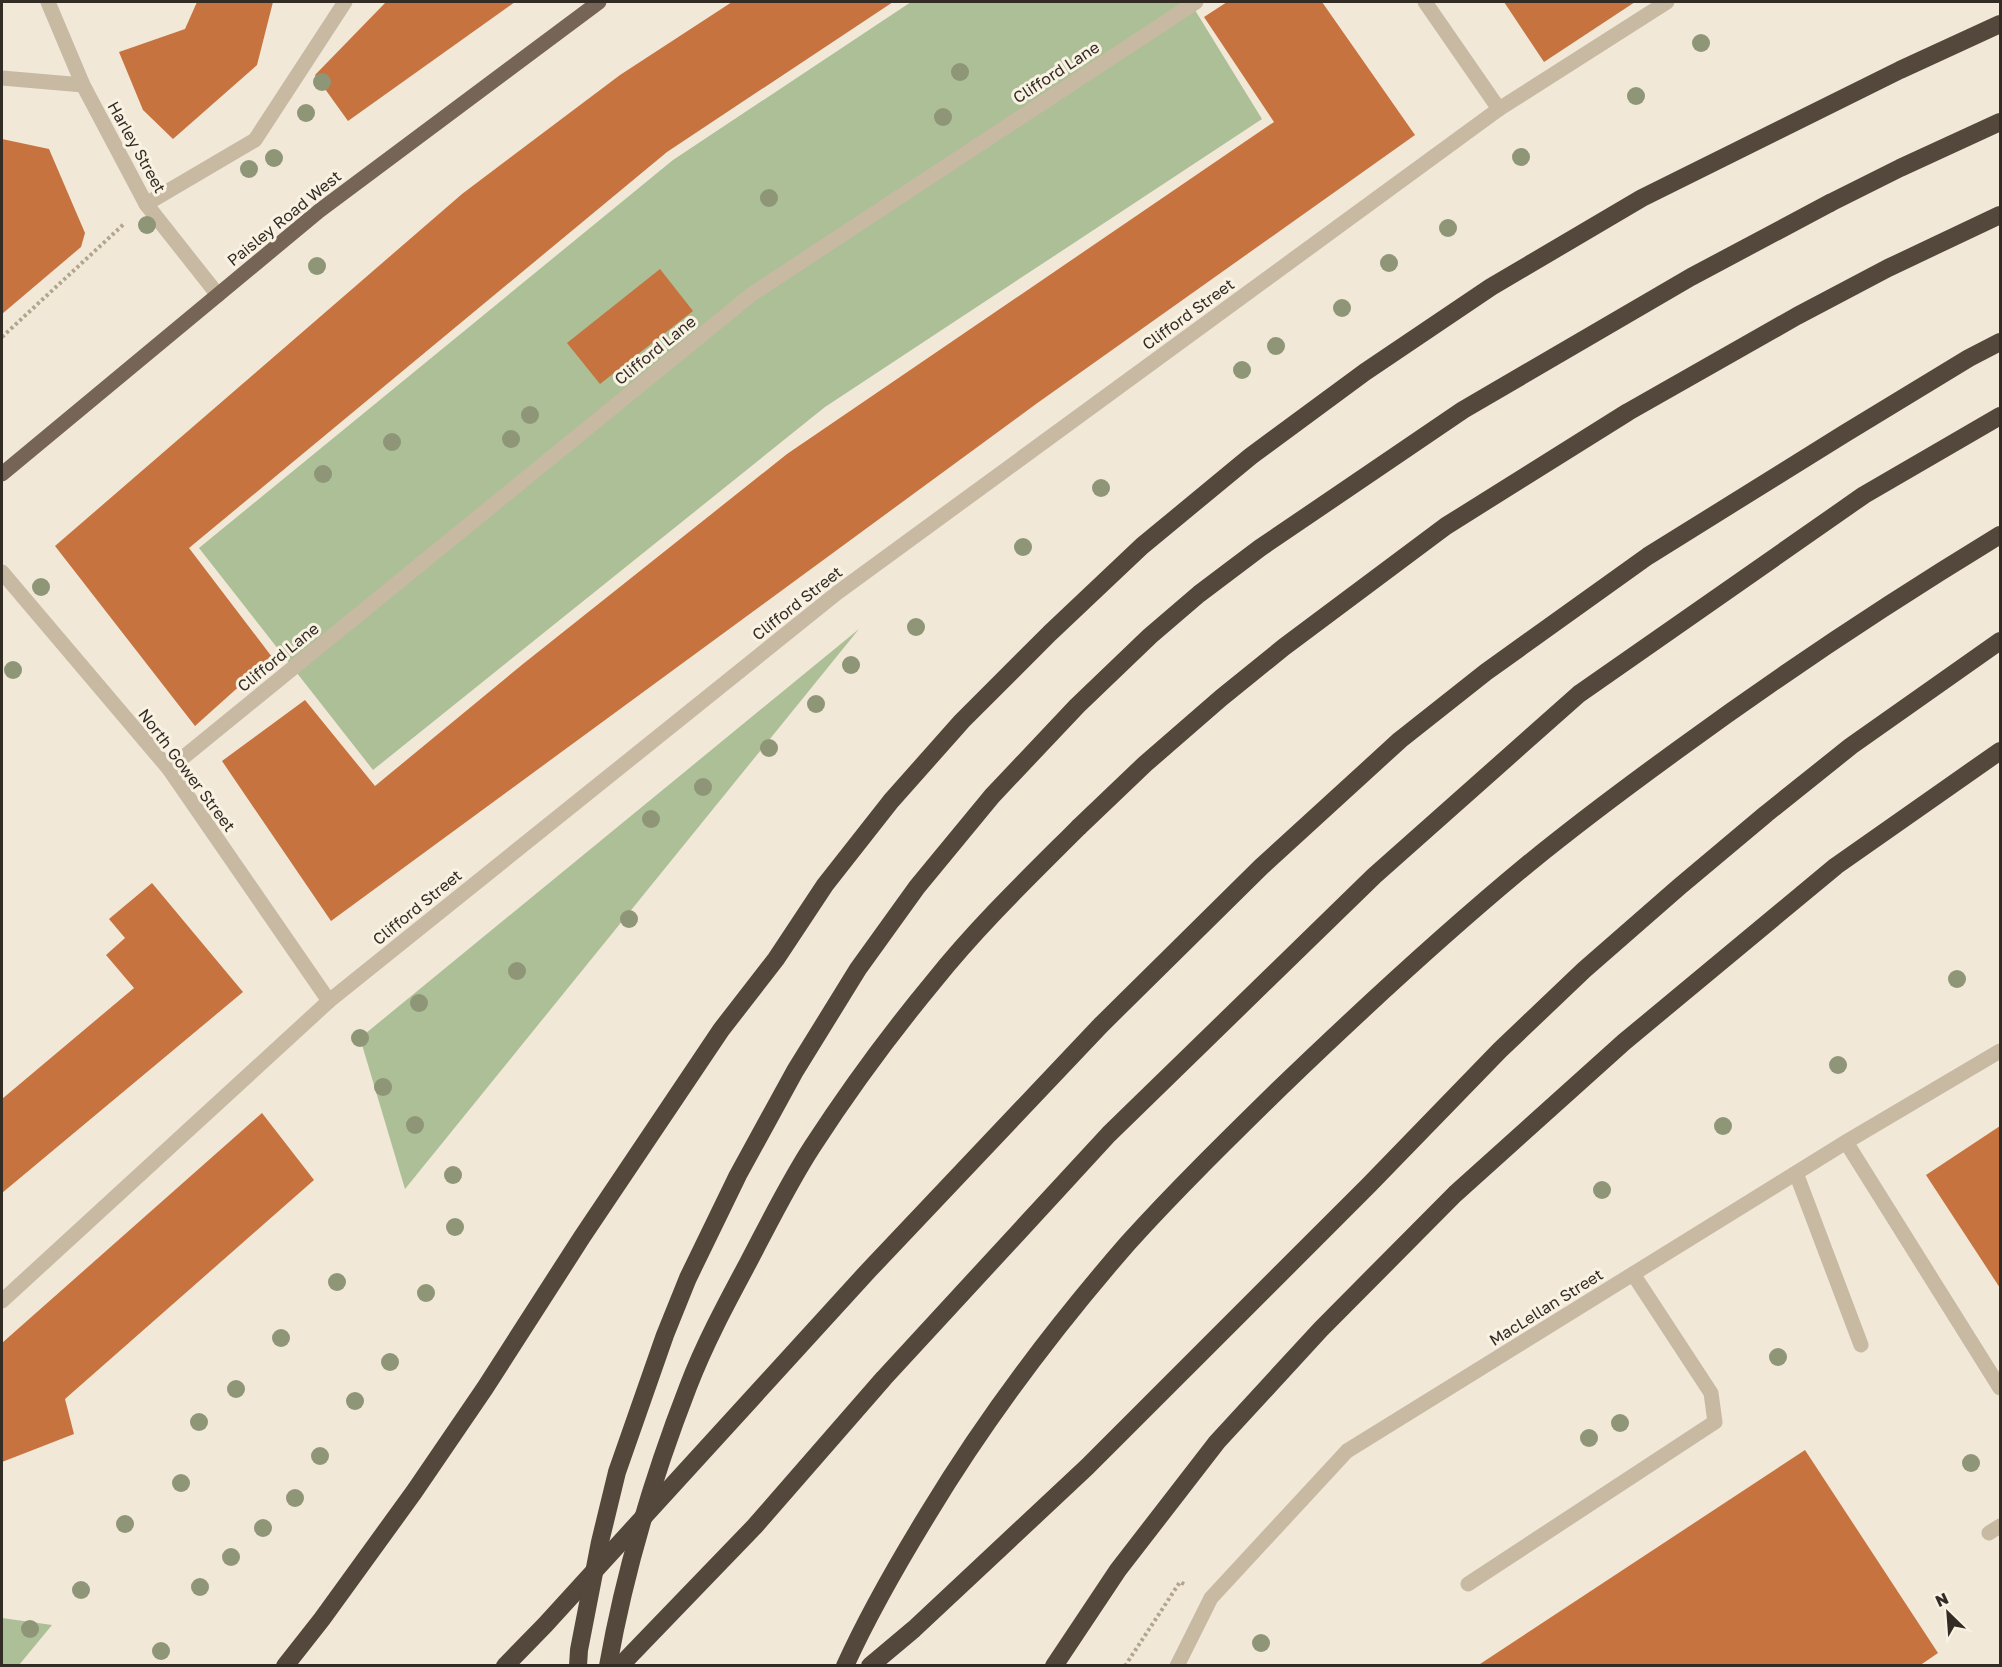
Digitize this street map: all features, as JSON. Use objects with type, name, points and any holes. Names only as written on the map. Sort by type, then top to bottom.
[{"type":"highway","points":[[285,1665],[322,1620],[414,1492],[721,1030],[776,959],[825,885],[891,801],[962,721],[1050,633],[1142,546],[1251,456],[1365,372],[1491,287],[1642,198],[1900,70],[2001,24]]},
{"type":"highway","points":[[578,1665],[598,1553],[617,1472],[665,1335],[688,1278],[738,1175],[789,1082],[858,969],[917,887],[992,796],[1077,706],[1150,636],[1199,594],[1260,548],[1463,410],[1691,277],[1900,168],[2001,122]]},
{"type":"highway","points":[[608,1665],[620,1605],[653,1484],[688,1385],[723,1310],[811,1149],[872,1061],[934,981],[998,907],[1145,764],[1257,669],[1446,526],[1628,412],[1797,316],[1888,268],[2001,215]]},
{"type":"highway","points":[[505,1665],[545,1625],[869,1270],[1101,1025],[1261,867],[1400,740],[1486,672],[1648,556],[1969,358],[2001,342]]},
{"type":"highway","points":[[620,1665],[755,1526],[884,1378],[1109,1134],[1374,876],[1579,694],[1864,495],[2001,416]]},
{"type":"highway","points":[[845,1665],[897,1565],[959,1462],[1053,1333],[1131,1240],[1208,1159],[1327,1042],[1528,864],[1621,791],[1731,711],[1919,584],[2001,535]]},
{"type":"highway","points":[[870,1665],[914,1629],[1087,1467],[1369,1185],[1500,1050],[1584,970],[1679,887],[1843,752],[1945,678],[2001,641]]},
{"type":"highway","points":[[1054,1665],[1118,1570],[1217,1442],[1320,1329],[1455,1194],[1532,1123],[1721,960],[1836,866],[2001,751]]},
{"type":"main road","name":"Paisley Road West","points":[[2,474],[318,211],[599,2]]},
{"type":"street","name":"Harley Street","points":[[48,2],[83,85],[146,204],[218,295]]},
{"type":"street","points":[[146,204],[255,140],[345,2]]},
{"type":"street","name":"Clifford Lane","points":[[169,770],[752,294],[1196,2]]},
{"type":"street","points":[[1425,2],[1499,109]]},
{"type":"street","name":"Clifford Street","points":[[2,1301],[329,1001],[837,593],[1499,109],[1667,2]]},
{"type":"street","points":[[2,78],[83,85]]},
{"type":"street","name":"North Gower Street","points":[[2,572],[169,770],[329,1001]]},
{"type":"street","name":"MacLellan Street","points":[[1177,1665],[1211,1598],[1347,1451],[1846,1142],[2001,1051]]},
{"type":"street","points":[[1846,1142],[2001,1388]]},
{"type":"street","points":[[1796,1173],[1861,1345]]},
{"type":"street","points":[[1468,1584],[1715,1422],[1712,1393],[1633,1274]]},
{"type":"path","points":[[2,337],[146,204]]},
{"type":"path","points":[[1125,1665],[1180,1582],[1211,1598]]},
{"type":"green space","points":[[911,2],[1190,2],[1262,119],[825,407],[373,770],[199,548],[673,160]]},
{"type":"green space","points":[[859,629],[405,1189],[360,1038]]},
{"type":"green space","points":[[2,1618],[52,1625],[19,1665],[2,1665]]},
{"type":"building","points":[[197,2],[273,2],[257,65],[173,139],[143,110],[119,52],[185,29]]},
{"type":"building","points":[[386,2],[515,2],[348,121],[315,75]]},
{"type":"building","points":[[732,2],[893,2],[667,152],[189,548],[272,657],[195,726],[55,546],[462,194],[620,75]]},
{"type":"building","points":[[1227,2],[1322,2],[1415,135],[1036,404],[331,921],[222,761],[305,700],[375,786],[523,664],[787,454],[1274,122],[1204,17]]},
{"type":"building","points":[[1504,2],[1635,2],[1544,62]]},
{"type":"building","points":[[2,139],[49,149],[85,233],[81,247],[2,314]]},
{"type":"building","points":[[660,269],[693,311],[600,384],[567,343]]},
{"type":"building","points":[[152,883],[243,992],[2,1193],[2,1099],[134,988],[106,955],[125,938],[109,919]]},
{"type":"building","points":[[262,1113],[314,1180],[65,1399],[74,1434],[2,1462],[2,1343]]},
{"type":"building","points":[[2000,1126],[2000,1288],[1926,1175]]},
{"type":"building","points":[[1805,1450],[1938,1653],[1919,1666],[1477,1666]]}]
